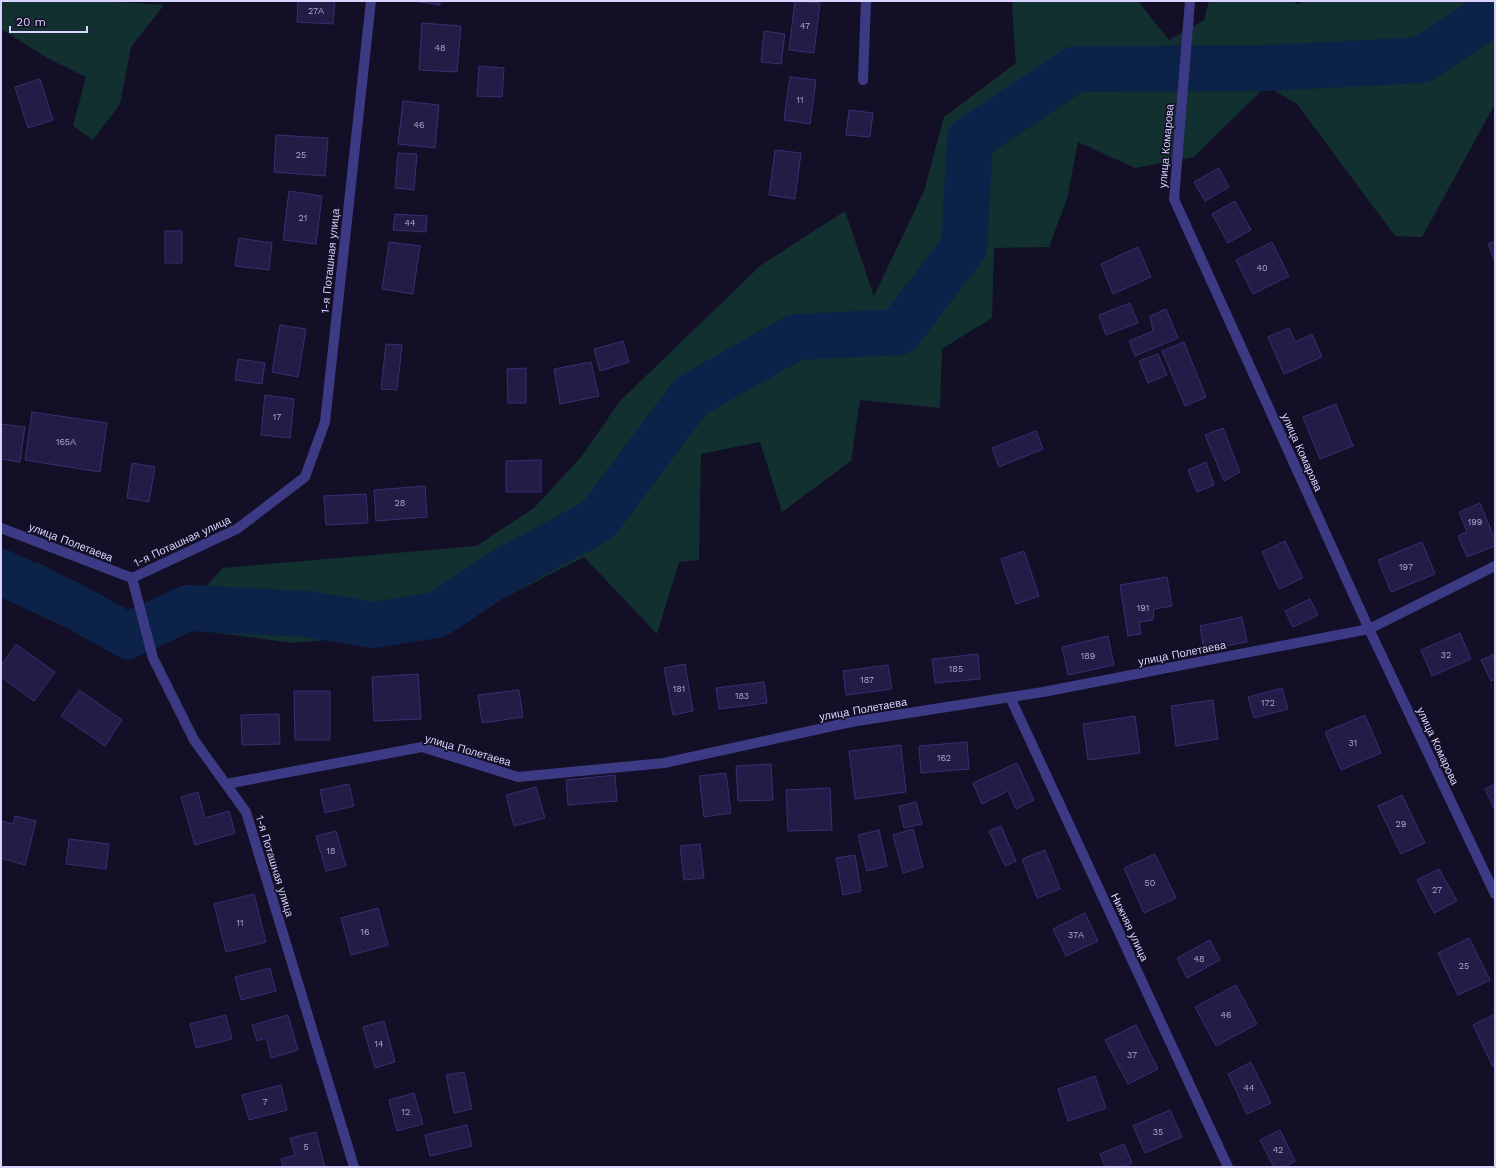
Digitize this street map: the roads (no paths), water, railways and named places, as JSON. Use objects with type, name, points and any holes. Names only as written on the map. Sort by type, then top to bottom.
[{"type":"street","name":"1-я Поташная улица","points":[[354,1167],[246,812],[194,740],[153,658],[132,578],[237,529],[305,476],[325,422],[371,1]]},
{"type":"street","points":[[863,80],[866,1]]},
{"type":"street","name":"улица Комарова","points":[[1190,1],[1174,199],[1369,629],[1495,894]]},
{"type":"street","name":"улица Полетаева","points":[[1,528],[132,578]]},
{"type":"street","name":"улица Полетаева","points":[[226,784],[422,747],[518,777],[664,763],[851,722],[1010,697],[1369,629],[1495,566]]},
{"type":"street","name":"Нижняя улица","points":[[1010,697],[1228,1167]]},
{"type":"waterway","points":[[1,572],[74,606],[128,636],[188,608],[307,614],[373,625],[437,615],[498,574],[598,520],[691,396],[796,337],[899,332],[964,247],[970,139],[1075,69],[1269,68],[1421,60],[1495,11]]}]
